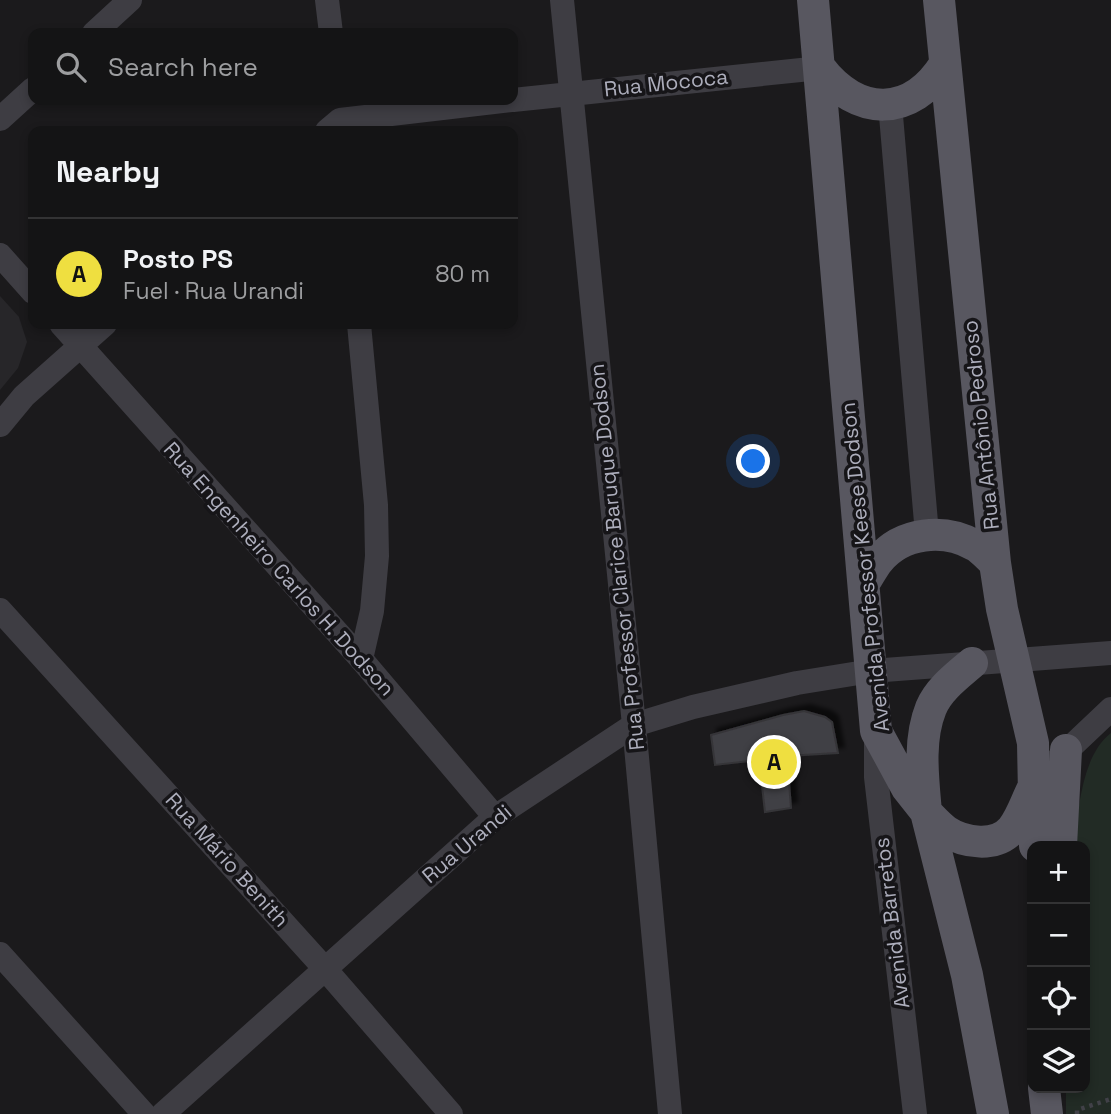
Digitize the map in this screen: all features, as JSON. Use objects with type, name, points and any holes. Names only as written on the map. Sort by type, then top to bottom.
[{"type":"main road","name":"Avenida Professor Keese Dodson","points":[[813,0],[876,731],[907,788],[926,812],[967,975],[993,1114]]},
{"type":"main road","name":"Rua Antônio Pedroso","points":[[939,0],[995,563],[1002,609],[1033,743],[1035,841]]},
{"type":"main road","points":[[820,68],[832,85],[849,97],[869,103],[890,104],[907,100],[922,91],[935,79],[944,64]]},
{"type":"main road","points":[[864,583],[880,558],[901,542],[927,534],[953,536],[976,546],[995,563]]},
{"type":"main road","points":[[972,663],[945,687],[931,707],[924,737],[926,812],[946,831],[967,841],[987,842],[1002,838],[1012,830],[1035,783]]},
{"type":"main road","points":[[1061,841],[1066,750]]},
{"type":"main road","points":[[1044,1093],[1046,1114]]},
{"type":"street","points":[[99,28],[130,0]]},
{"type":"street","points":[[327,0],[330,28]]},
{"type":"street","name":"Rua Professor Clarice Baruque Dodson","points":[[562,0],[670,1114]]},
{"type":"street","name":"Rua Mococa","points":[[518,99],[820,68]]},
{"type":"street","points":[[0,119],[28,94]]},
{"type":"street","points":[[890,104],[927,534]]},
{"type":"street","name":"Rua Mococa","points":[[336,121],[470,105]]},
{"type":"street","points":[[0,255],[28,286]]},
{"type":"street","name":"Rua Engenheiro Carlos H. Dodson","points":[[66,329],[361,659],[495,817]]},
{"type":"street","points":[[0,425],[24,396],[99,329]]},
{"type":"street","points":[[359,329],[376,505],[377,556],[372,611],[361,659]]},
{"type":"street","name":"Rua Mário Benith","points":[[0,610],[326,970],[450,1114]]},
{"type":"street","points":[[972,663],[1111,653]]},
{"type":"street","name":"Rua Urandi","points":[[163,1114],[495,817],[634,725],[693,707],[783,686],[871,671],[972,663]]},
{"type":"street","points":[[1035,783],[1111,709]]},
{"type":"street","name":"Avenida Barretos","points":[[876,731],[876,777],[915,1114]]},
{"type":"street","points":[[0,954],[144,1114]]},
{"type":"path","points":[[1077,1114],[1077,1110],[1111,1100]]},
{"type":"shaded area","points":[[0,296],[19,317],[27,342],[18,368],[0,390]]},
{"type":"shaded area","points":[[1111,733],[1111,1114],[1066,1114],[1066,1093],[1090,1093],[1090,841],[1074,841],[1087,770],[1101,743]]},
{"type":"building","points":[[804,711],[832,722],[838,753],[787,756],[791,808],[765,812],[759,760],[715,765],[711,735]]},
{"type":"place","name":"Posto PS","points":[[774,762]]}]
